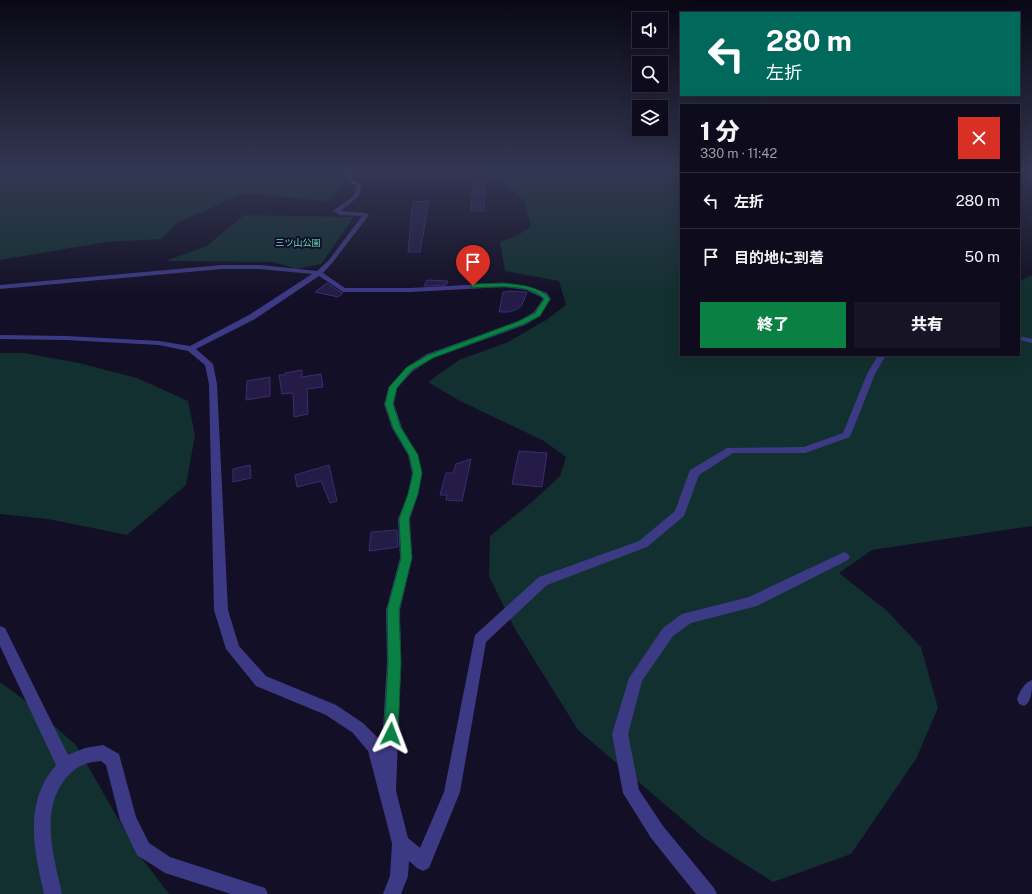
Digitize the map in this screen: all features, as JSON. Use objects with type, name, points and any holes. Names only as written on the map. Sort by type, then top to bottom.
[{"type":"street","points":[[191,349],[252,317],[319,273],[331,262],[366,215],[337,212]]},
{"type":"street","points":[[0,287],[222,267],[260,268],[319,273],[343,290],[410,290],[504,285],[527,288],[544,295],[547,299],[537,314],[522,322],[430,356],[410,369],[393,387],[389,404],[397,428],[413,455],[417,473],[413,494],[404,519],[406,558],[393,610],[394,662],[388,791]]},
{"type":"street","points":[[0,337],[66,338],[159,343],[191,349],[209,364],[213,384],[221,610],[234,649],[261,681],[331,710],[358,728],[375,747],[401,843],[399,876],[392,894]]},
{"type":"street","points":[[1020,338],[1032,340]]},
{"type":"street","points":[[401,843],[423,862],[452,792],[480,639],[543,581],[643,544],[680,513],[694,473],[731,450],[805,450],[847,435],[871,374],[881,356]]},
{"type":"street","points":[[708,894],[657,832],[631,793],[620,734],[636,678],[668,632],[687,618],[752,602],[844,557]]},
{"type":"street","points":[[0,632],[65,766]]},
{"type":"street","points":[[53,894],[43,842],[42,807],[51,784],[65,766],[80,757],[103,753],[113,760],[128,820],[143,849],[165,864],[259,894]]},
{"type":"green space","points":[[0,212],[203,212],[177,223],[162,239],[106,242],[0,260]]},
{"type":"green space","points":[[527,212],[680,212],[680,356],[1020,356],[1020,281],[1032,275],[1032,526],[872,550],[839,573],[886,610],[921,647],[938,708],[916,759],[851,854],[773,882],[704,838],[578,730],[515,629],[489,576],[490,536],[532,502],[560,476],[566,457],[544,441],[458,400],[428,382],[459,360],[508,342],[546,320],[566,305],[559,281],[505,271],[500,242],[517,236],[531,226]]},
{"type":"green space","name":"三ツ山公園","points":[[244,215],[354,217],[321,264],[297,269],[273,262],[165,261],[207,246]]},
{"type":"green space","points":[[0,353],[24,353],[79,363],[137,378],[188,401],[195,435],[186,485],[127,535],[48,519],[0,514]]},
{"type":"green space","points":[[0,682],[28,703],[76,745],[137,852],[169,894],[0,894]]},
{"type":"building","points":[[412,212],[427,212],[420,252],[408,252]]},
{"type":"building","points":[[427,280],[448,281],[446,285],[424,286]]},
{"type":"building","points":[[327,283],[343,293],[338,297],[315,292]]},
{"type":"building","points":[[503,292],[527,292],[522,305],[517,309],[509,312],[499,312]]},
{"type":"building","points":[[302,370],[302,377],[321,374],[323,387],[307,389],[308,414],[294,417],[293,393],[282,394],[279,375],[285,375],[285,373]]},
{"type":"building","points":[[270,377],[270,396],[246,400],[247,381]]},
{"type":"building","points":[[519,451],[547,453],[542,487],[512,484]]},
{"type":"building","points":[[471,459],[462,501],[446,500],[447,495],[440,495],[446,473],[453,473],[456,464]]},
{"type":"building","points":[[250,465],[251,478],[233,482],[233,469]]},
{"type":"building","points":[[329,465],[337,501],[330,503],[321,481],[297,487],[295,475]]},
{"type":"building","points":[[397,530],[398,547],[369,551],[371,532]]},
{"type":"route","points":[[391,734],[394,662],[393,610],[406,558],[404,519],[413,494],[417,473],[413,455],[397,428],[389,404],[393,387],[410,369],[430,356],[522,322],[537,314],[547,299],[544,295],[527,288],[504,285],[473,286]]}]
